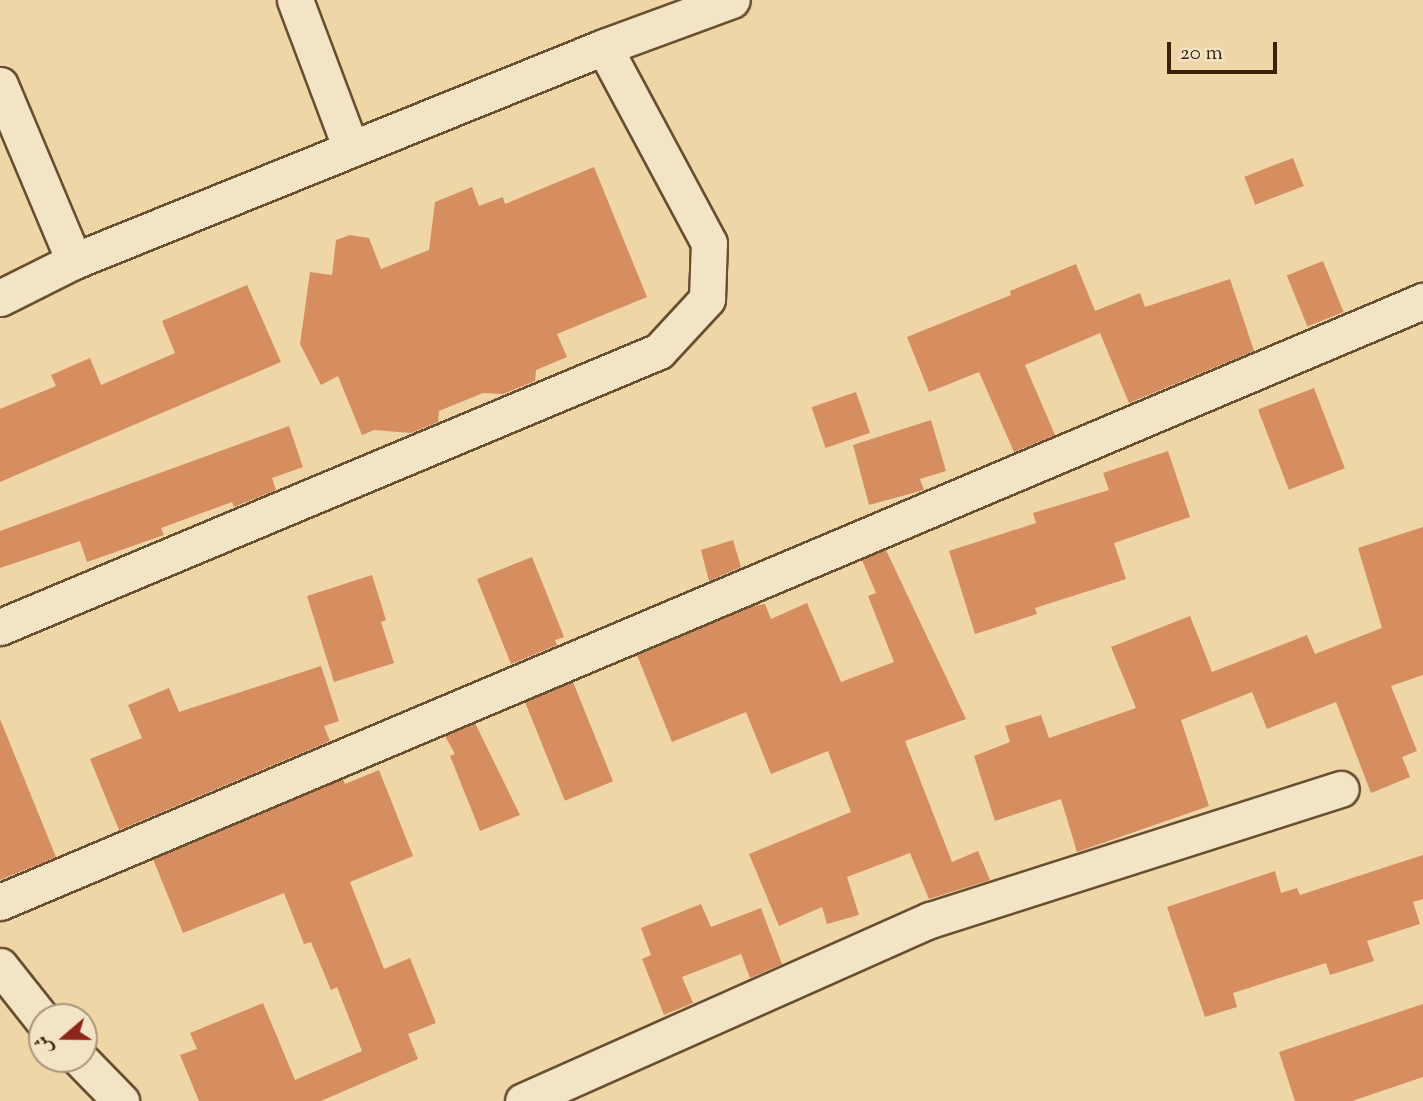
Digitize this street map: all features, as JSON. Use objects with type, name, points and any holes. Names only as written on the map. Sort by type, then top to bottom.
[{"type":"street","points":[[295,0],[351,149]]},
{"type":"street","points":[[0,298],[74,261],[604,47],[732,0]]},
{"type":"street","points":[[0,627],[659,352],[707,299],[709,243],[604,47]]},
{"type":"street","points":[[0,85],[74,261]]},
{"type":"street","points":[[0,902],[1423,300]]},
{"type":"street","points":[[523,1101],[930,920],[1341,789]]},
{"type":"street","points":[[0,966],[29,1003]]},
{"type":"street","points":[[94,1073],[121,1101]]},
{"type":"building","points":[[1293,158],[1304,186],[1255,205],[1244,177]]},
{"type":"building","points":[[594,167],[647,297],[557,334],[567,357],[536,370],[535,381],[503,394],[483,393],[439,411],[438,422],[411,433],[374,430],[362,435],[338,376],[321,385],[300,344],[310,272],[332,275],[336,240],[350,235],[369,238],[381,269],[429,250],[435,202],[472,187],[479,206],[503,197],[505,204]]},
{"type":"building","points":[[1323,261],[1344,312],[1307,327],[1287,276]]},
{"type":"building","points":[[1076,264],[1095,311],[1140,293],[1145,307],[1230,279],[1254,351],[1129,403],[1100,333],[1025,365],[1055,435],[1014,452],[979,372],[929,392],[907,337],[1011,295],[1010,291]]},
{"type":"building","points":[[247,285],[281,362],[0,482],[0,409],[56,386],[51,375],[90,358],[101,385],[175,353],[162,321]]},
{"type":"building","points":[[1314,388],[1345,468],[1289,490],[1258,410]]},
{"type":"building","points":[[856,392],[870,433],[826,448],[812,407]]},
{"type":"building","points":[[931,420],[946,471],[920,479],[924,490],[869,505],[853,445]]},
{"type":"building","points":[[289,426],[303,467],[272,478],[276,490],[234,507],[232,502],[161,528],[164,535],[87,562],[80,541],[0,568],[0,531]]},
{"type":"building","points":[[1168,451],[1190,517],[1114,543],[1126,579],[1035,608],[1037,614],[975,634],[949,551],[1036,523],[1033,513],[1109,490],[1103,473]]},
{"type":"building","points":[[1423,527],[1423,675],[1391,686],[1417,751],[1402,757],[1410,777],[1371,793],[1336,702],[1267,729],[1252,692],[1181,720],[1209,806],[1077,852],[1061,799],[995,821],[974,756],[1010,742],[1005,726],[1041,715],[1049,738],[1136,708],[1111,647],[1190,616],[1212,672],[1307,635],[1315,654],[1382,628],[1358,548]]},
{"type":"building","points":[[733,540],[741,567],[709,581],[701,550]]},
{"type":"building","points":[[886,550],[966,719],[905,741],[952,862],[978,851],[990,880],[929,899],[910,853],[847,877],[859,915],[827,924],[822,907],[779,926],[749,854],[851,812],[828,751],[771,774],[746,712],[672,742],[637,655],[752,606],[765,604],[771,619],[807,603],[841,682],[894,662],[868,596],[876,593],[862,560]]},
{"type":"building","points":[[532,557],[564,637],[555,640],[557,645],[511,664],[477,579]]},
{"type":"building","points":[[372,575],[386,620],[381,622],[394,663],[334,682],[307,596]]},
{"type":"building","points":[[321,666],[339,721],[324,726],[330,741],[119,830],[90,759],[142,738],[128,705],[169,688],[179,712]]},
{"type":"building","points":[[573,682],[613,781],[565,801],[525,701]]},
{"type":"building","points":[[0,719],[56,857],[0,880]]},
{"type":"building","points":[[475,723],[520,815],[480,831],[450,756],[455,754],[445,736]]},
{"type":"building","points":[[379,770],[413,856],[350,882],[384,969],[410,958],[436,1023],[408,1034],[418,1059],[321,1101],[199,1101],[180,1055],[197,1049],[190,1033],[263,1003],[295,1080],[362,1051],[337,987],[331,990],[311,942],[304,944],[284,893],[183,933],[153,859],[343,779],[345,784]]},
{"type":"building","points":[[1423,855],[1423,899],[1413,902],[1420,924],[1367,941],[1374,961],[1330,975],[1326,963],[1233,993],[1237,1007],[1205,1017],[1167,907],[1275,871],[1281,893],[1297,888],[1300,895]]},
{"type":"building","points":[[701,904],[711,927],[761,908],[782,964],[750,978],[741,954],[682,977],[693,1003],[664,1015],[642,959],[651,955],[641,928]]},
{"type":"building","points":[[1423,1004],[1423,1077],[1352,1101],[1295,1101],[1279,1052]]}]
